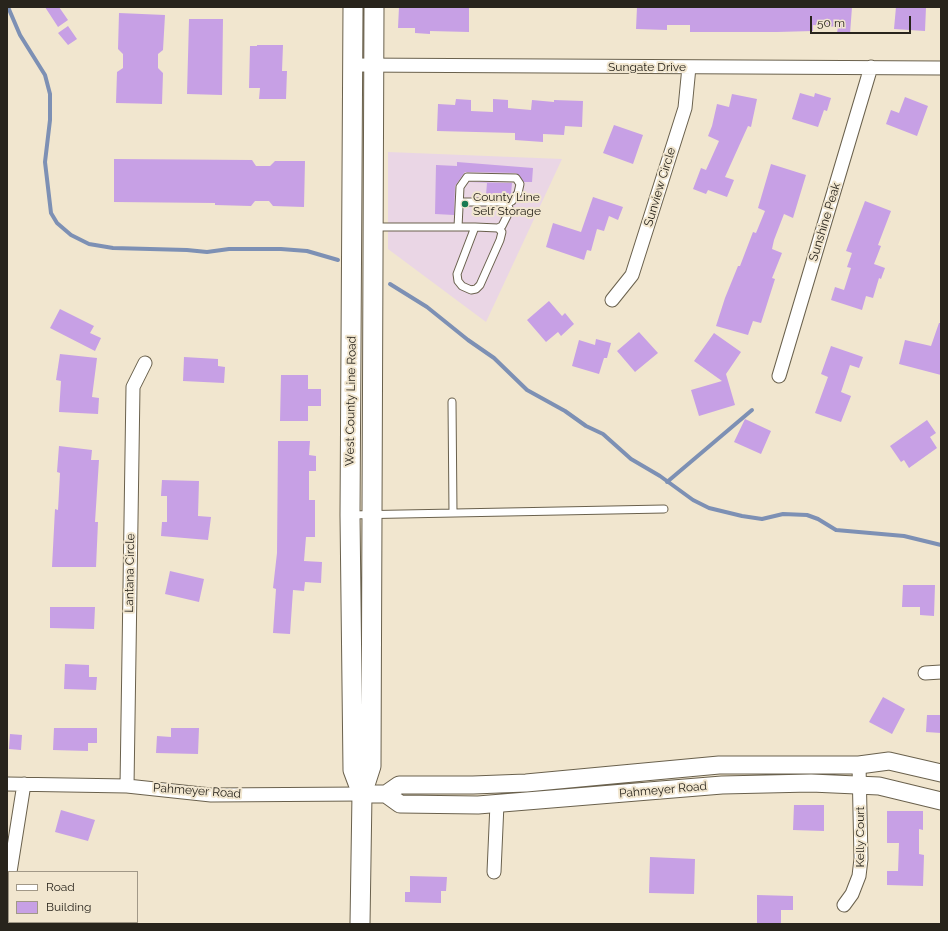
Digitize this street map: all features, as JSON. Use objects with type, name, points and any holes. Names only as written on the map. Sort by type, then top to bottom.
[{"type":"main road","name":"West County Line Road","points":[[354,7],[350,515],[353,770],[362,794]]},
{"type":"main road","name":"West County Line Road","points":[[360,924],[362,794],[371,766],[374,7]]},
{"type":"main road","points":[[353,227],[372,227]]},
{"type":"street","name":"Sungate Drive","points":[[353,65],[689,68],[941,68]]},
{"type":"street","name":"Sunview Circle","points":[[612,300],[632,275],[684,108],[689,68]]},
{"type":"street","name":"Sunshine Peak","points":[[779,376],[871,68]]},
{"type":"street","name":"Lantana Circle","points":[[127,786],[133,387],[145,363]]},
{"type":"street","points":[[925,673],[941,672]]},
{"type":"street","name":"Pahmeyer Road","points":[[7,784],[127,786],[211,795],[386,794],[399,785],[473,786],[526,783],[719,765],[859,765],[889,761],[941,773]]},
{"type":"street","name":"Kelly Court","points":[[844,905],[852,894],[859,876],[861,859],[859,765]]},
{"type":"street","name":"Pahmeyer Road","points":[[386,794],[400,804],[497,804],[722,785],[783,783],[860,785],[897,789],[941,801]]},
{"type":"street","points":[[10,871],[24,784]]},
{"type":"street","points":[[494,872],[497,804]]},
{"type":"lane","points":[[458,227],[460,187],[467,177],[516,178],[520,184],[518,193],[512,201],[507,204],[500,202],[460,202]]},
{"type":"lane","points":[[498,228],[507,216],[507,204]]},
{"type":"lane","points":[[372,227],[475,227],[498,228],[502,232],[500,240],[480,285],[476,289],[471,290],[462,286],[458,281],[457,274],[475,227]]},
{"type":"lane","points":[[452,402],[453,513]]},
{"type":"lane","points":[[350,515],[664,509]]},
{"type":"shaded area","name":"County Line Self Storage","points":[[388,152],[562,159],[486,322],[388,249]]},
{"type":"building","points":[[45,7],[59,7],[68,20],[58,27]]},
{"type":"building","points":[[399,7],[469,7],[469,32],[430,31],[430,34],[415,33],[415,28],[398,28]]},
{"type":"building","points":[[637,7],[852,7],[850,34],[837,33],[838,27],[813,25],[813,31],[777,32],[690,32],[690,25],[667,25],[667,30],[636,29]]},
{"type":"building","points":[[896,7],[926,7],[925,31],[894,29]]},
{"type":"building","points":[[119,13],[165,15],[163,50],[158,54],[158,68],[163,73],[162,104],[116,103],[117,72],[123,68],[123,54],[118,49]]},
{"type":"building","points":[[189,19],[223,19],[222,95],[187,94]]},
{"type":"building","points":[[68,26],[77,39],[68,45],[58,33]]},
{"type":"building","points":[[283,45],[282,71],[287,71],[286,99],[259,99],[260,88],[249,88],[250,46]]},
{"type":"building","points":[[800,93],[814,97],[815,93],[831,98],[827,111],[824,110],[818,127],[792,119]]},
{"type":"building","points":[[732,94],[757,99],[751,127],[748,126],[725,177],[734,180],[727,197],[708,190],[706,194],[693,189],[701,168],[706,170],[719,141],[708,136],[717,104],[729,107]]},
{"type":"building","points":[[905,97],[928,106],[917,136],[886,124],[891,110],[899,113]]},
{"type":"building","points":[[456,99],[471,100],[471,111],[493,112],[493,99],[508,100],[508,108],[531,110],[532,100],[554,102],[554,100],[583,101],[582,127],[565,126],[564,135],[543,134],[543,142],[515,140],[515,133],[437,131],[438,104],[455,105]]},
{"type":"building","points":[[614,125],[643,135],[633,164],[603,153]]},
{"type":"building","points":[[114,159],[252,160],[256,166],[270,166],[275,161],[305,161],[304,207],[273,206],[269,201],[255,201],[251,206],[215,205],[215,203],[114,202]]},
{"type":"building","points":[[457,162],[533,168],[532,182],[524,182],[516,173],[465,172],[455,186],[454,215],[435,214],[436,165],[457,166]]},
{"type":"building","points":[[771,164],[806,175],[793,218],[784,214],[774,240],[772,249],[782,253],[772,278],[775,279],[761,323],[753,321],[748,335],[716,326],[738,266],[740,266],[753,232],[756,233],[765,211],[758,208]]},
{"type":"building","points":[[469,182],[512,183],[511,194],[509,197],[486,195],[487,183]]},
{"type":"building","points":[[593,197],[623,207],[618,220],[609,216],[604,231],[597,229],[591,251],[587,250],[584,260],[546,247],[553,223],[581,232]]},
{"type":"building","points":[[865,201],[891,211],[878,245],[881,246],[874,264],[885,268],[881,279],[879,278],[873,298],[866,296],[862,310],[831,300],[835,287],[844,290],[851,268],[847,267],[852,253],[846,251]]},
{"type":"building","points":[[549,301],[562,316],[565,313],[574,324],[561,336],[558,332],[546,342],[527,320]]},
{"type":"building","points":[[60,309],[94,326],[90,333],[101,338],[95,351],[50,328]]},
{"type":"building","points":[[939,323],[941,323],[941,375],[899,364],[905,340],[931,346]]},
{"type":"building","points":[[639,332],[658,353],[635,372],[617,351]]},
{"type":"building","points":[[714,333],[741,352],[726,374],[735,405],[699,416],[691,390],[722,381],[694,361]]},
{"type":"building","points":[[596,339],[611,343],[607,358],[604,358],[599,374],[572,366],[579,340],[595,345]]},
{"type":"building","points":[[831,346],[863,357],[859,368],[850,365],[841,392],[851,396],[841,422],[815,413],[828,377],[821,374]]},
{"type":"building","points":[[60,354],[97,358],[92,397],[99,398],[98,414],[59,412],[61,381],[56,380]]},
{"type":"building","points":[[184,357],[218,359],[218,366],[225,367],[224,383],[183,381]]},
{"type":"building","points":[[281,375],[308,375],[308,389],[321,389],[321,406],[308,406],[308,421],[280,421]]},
{"type":"building","points":[[745,419],[771,431],[761,454],[734,442]]},
{"type":"building","points":[[927,420],[936,433],[930,437],[937,448],[909,468],[904,460],[901,462],[890,446]]},
{"type":"building","points":[[278,441],[310,441],[309,455],[316,456],[316,471],[309,471],[309,500],[315,500],[315,537],[306,537],[304,561],[322,562],[321,583],[305,582],[304,591],[293,590],[290,634],[273,633],[276,589],[273,588],[277,553]]},
{"type":"building","points":[[59,446],[92,450],[91,460],[99,460],[95,522],[98,522],[96,567],[52,567],[55,509],[58,510],[60,473],[57,472]]},
{"type":"building","points":[[162,480],[199,481],[198,516],[211,517],[208,540],[161,536],[162,522],[167,522],[167,496],[161,496]]},
{"type":"building","points":[[170,571],[204,579],[199,602],[165,594]]},
{"type":"building","points":[[903,585],[935,585],[934,616],[920,615],[920,607],[902,607]]},
{"type":"building","points":[[50,607],[95,607],[94,629],[50,628]]},
{"type":"building","points":[[65,664],[89,665],[89,677],[97,677],[96,690],[64,689]]},
{"type":"building","points":[[883,697],[905,709],[892,734],[869,722]]},
{"type":"building","points":[[927,715],[941,715],[941,733],[926,732]]},
{"type":"building","points":[[54,728],[97,728],[97,743],[88,743],[88,751],[53,750]]},
{"type":"building","points":[[171,728],[199,728],[198,754],[156,753],[157,736],[171,737]]},
{"type":"building","points":[[10,734],[22,735],[21,750],[9,749]]},
{"type":"building","points":[[794,805],[824,805],[824,831],[793,830]]},
{"type":"building","points":[[61,810],[95,820],[88,841],[55,832]]},
{"type":"building","points":[[887,811],[923,811],[923,830],[919,829],[919,854],[924,855],[923,886],[887,885],[887,871],[898,871],[899,843],[887,843]]},
{"type":"building","points":[[650,857],[695,859],[694,894],[649,893]]},
{"type":"building","points":[[410,876],[447,877],[446,891],[441,891],[441,903],[405,902],[405,892],[410,892]]},
{"type":"building","points":[[757,895],[793,896],[793,910],[781,910],[781,924],[757,924]]},
{"type":"waterway","points":[[8,7],[20,35],[45,75],[50,94],[50,120],[45,162],[51,213],[57,223],[71,235],[89,244],[113,248],[207,252],[229,249],[281,249],[307,251],[338,260]]},
{"type":"waterway","points":[[390,284],[427,307],[468,340],[494,358],[527,390],[565,411],[586,426],[603,434],[631,459],[660,476],[693,500],[709,508],[762,519],[783,514],[807,515],[818,519],[836,530],[904,536],[941,545]]},
{"type":"waterway","points":[[667,482],[752,410]]},
{"type":"place","name":"County Line Self Storage","points":[[465,204]]}]
